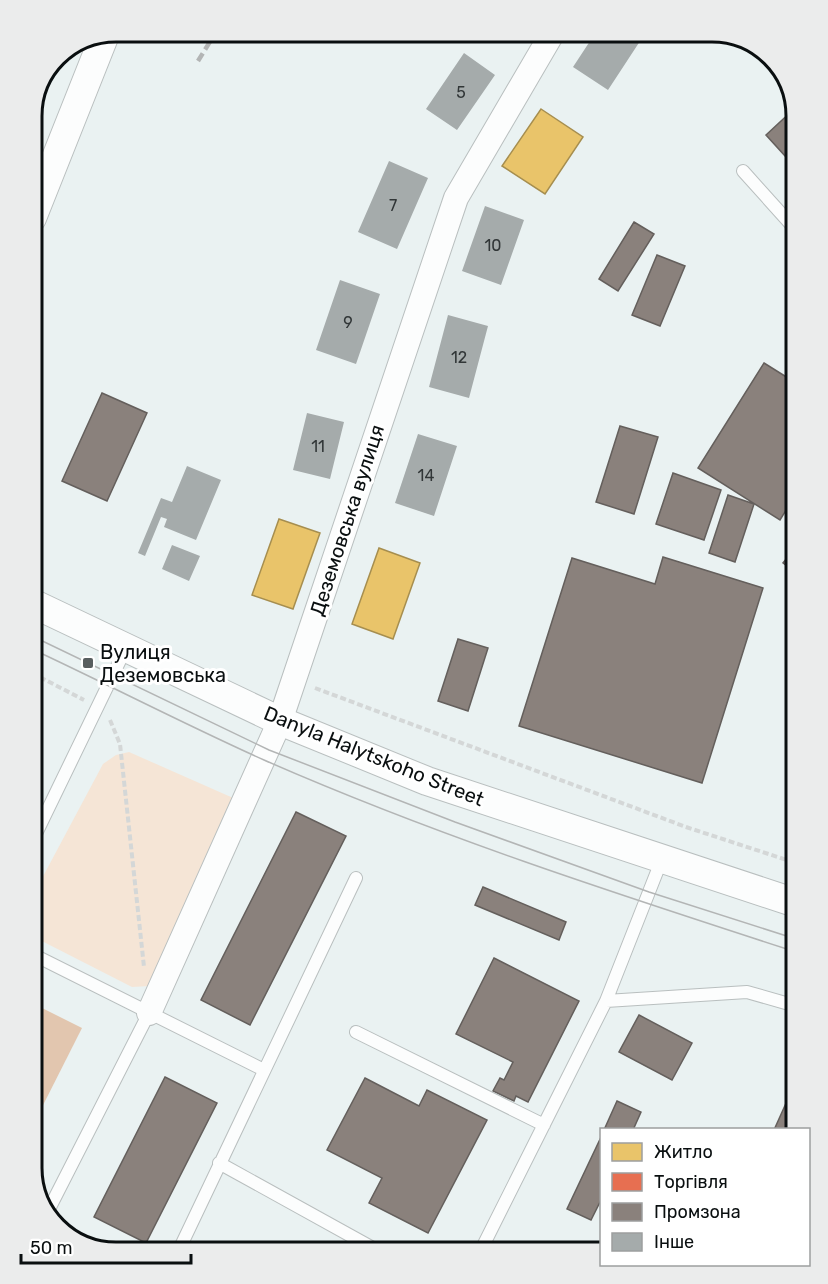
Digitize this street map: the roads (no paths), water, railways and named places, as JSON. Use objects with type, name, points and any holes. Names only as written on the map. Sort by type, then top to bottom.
[{"type":"street","name":"Деземовська вулиця","points":[[149,1013],[280,721],[296,680],[376,429],[456,198],[547,42]]},
{"type":"street","points":[[42,193],[102,43]]},
{"type":"street","name":"Danyla Halytskoho Street","points":[[42,608],[280,721],[427,781],[786,900]]},
{"type":"lane","points":[[743,171],[786,219]]},
{"type":"lane","points":[[42,821],[126,648]]},
{"type":"lane","points":[[485,1242],[606,1001],[662,858]]},
{"type":"lane","points":[[183,1242],[356,878]]},
{"type":"lane","points":[[42,959],[264,1070]]},
{"type":"lane","points":[[606,1001],[747,992],[786,1003]]},
{"type":"lane","points":[[52,1204],[149,1013]]},
{"type":"lane","points":[[356,1032],[544,1125]]},
{"type":"lane","points":[[219,1163],[362,1242]]},
{"type":"tram line","points":[[42,641],[269,750],[455,822],[649,892],[786,936]]},
{"type":"tram line","points":[[42,654],[206,733],[329,788],[461,839],[786,949]]},
{"type":"railway","points":[[198,61],[210,42]]},
{"type":"place","name":"Вулиця Деземовська","points":[[88,663]]}]
